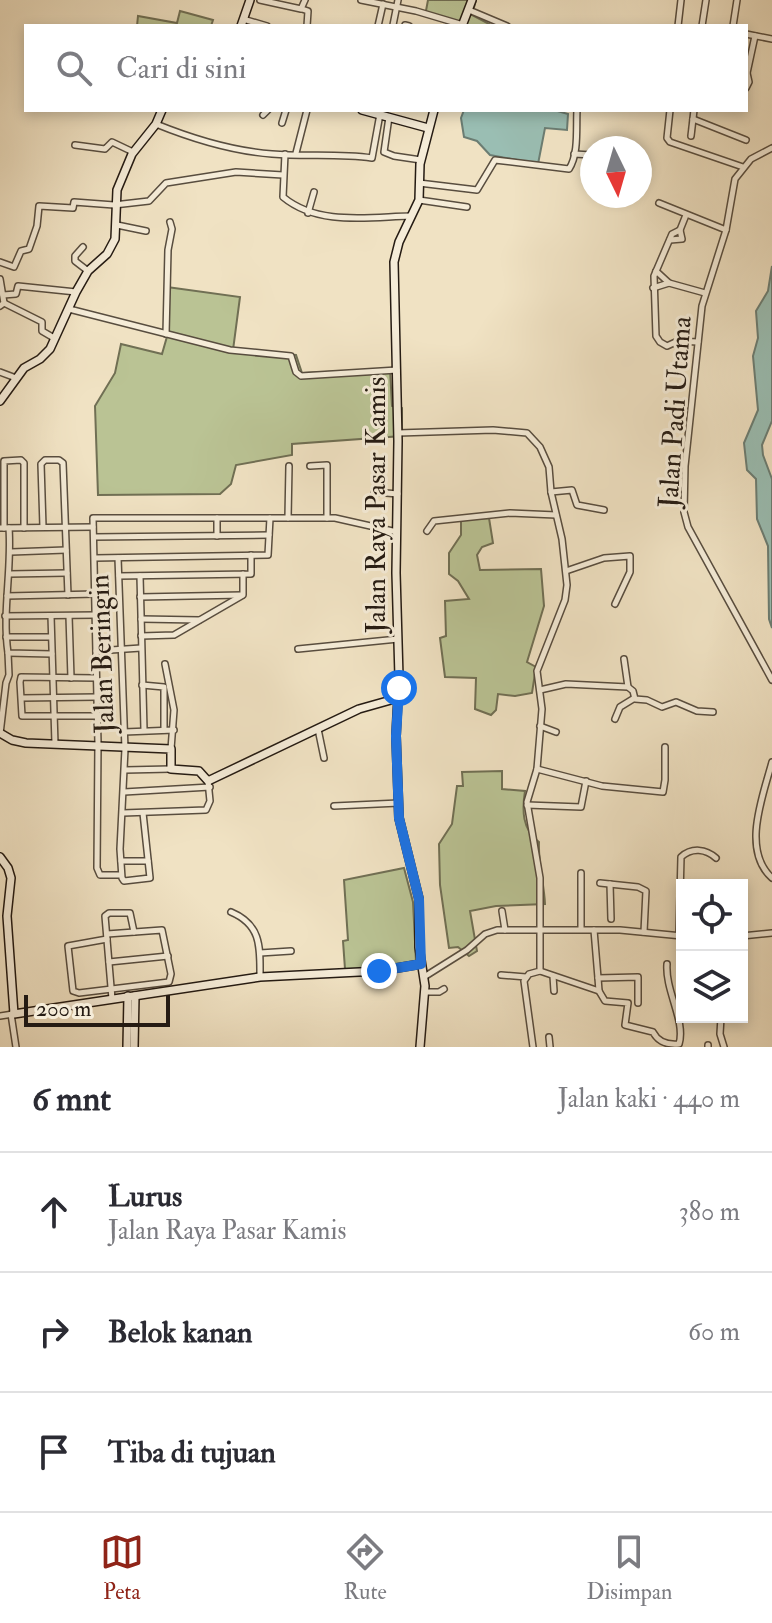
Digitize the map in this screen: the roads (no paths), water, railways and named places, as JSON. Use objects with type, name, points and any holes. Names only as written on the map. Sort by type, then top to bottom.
[{"type":"street","points":[[242,23],[250,0]]},
{"type":"street","points":[[260,0],[308,11],[307,24]]},
{"type":"street","points":[[302,9],[305,0]]},
{"type":"street","points":[[361,0],[397,3],[459,24]]},
{"type":"street","points":[[462,24],[472,0]]},
{"type":"street","points":[[678,24],[681,0]]},
{"type":"street","points":[[703,24],[706,0]]},
{"type":"street","points":[[733,24],[737,0]]},
{"type":"street","points":[[393,24],[397,3]]},
{"type":"street","points":[[378,24],[383,4]]},
{"type":"street","points":[[469,10],[502,24]]},
{"type":"street","points":[[748,34],[772,39]]},
{"type":"street","points":[[748,65],[755,36]]},
{"type":"street","points":[[0,401],[30,363],[46,355],[88,271],[107,254],[115,239],[117,190],[133,152],[156,124],[161,112]]},
{"type":"street","points":[[282,123],[285,112]]},
{"type":"street","points":[[296,153],[306,112]]},
{"type":"street","points":[[371,112],[428,128]]},
{"type":"street","name":"Jalan Raya Pasar Kamis","points":[[420,1047],[425,992],[419,899],[403,839],[396,736],[399,494],[394,262],[395,251],[419,200],[421,160],[433,112]]},
{"type":"street","points":[[419,183],[476,191],[495,160],[569,169],[574,154],[577,112]]},
{"type":"street","points":[[670,112],[667,138],[670,142],[743,167],[772,148]]},
{"type":"street","points":[[691,136],[694,112]]},
{"type":"street","points":[[156,124],[190,138],[250,152],[344,154],[372,158],[384,115]]},
{"type":"street","points":[[384,115],[384,152],[421,160]]},
{"type":"street","points":[[693,119],[746,140]]},
{"type":"street","points":[[75,145],[106,149],[112,142],[133,152]]},
{"type":"street","points":[[285,154],[283,197],[308,213],[345,218],[412,216]]},
{"type":"street","points":[[574,154],[580,154]]},
{"type":"street","name":"Jalan Padi Utama","points":[[743,167],[732,187],[726,230],[705,293],[685,466],[685,519],[772,680]]},
{"type":"street","points":[[0,262],[15,266],[21,251],[29,249],[37,226],[39,206],[73,208],[74,202],[114,205],[152,201],[166,183],[201,176],[236,172],[283,175]]},
{"type":"street","points":[[308,213],[314,192]]},
{"type":"street","points":[[419,200],[467,207]]},
{"type":"street","points":[[659,203],[726,230]]},
{"type":"street","points":[[670,240],[682,239],[680,230],[686,215]]},
{"type":"street","points":[[166,334],[170,222]]},
{"type":"street","points":[[117,225],[146,231]]},
{"type":"street","points":[[680,230],[672,234],[656,271],[653,288],[657,340],[667,346],[678,341],[698,342]]},
{"type":"street","points":[[83,247],[75,256],[75,261],[88,271]]},
{"type":"street","points":[[656,271],[669,283],[705,293]]},
{"type":"street","points":[[0,279],[2,305],[42,322],[42,331],[55,339]]},
{"type":"street","points":[[653,288],[669,283]]},
{"type":"street","points":[[3,295],[16,294],[18,286],[76,292]]},
{"type":"street","points":[[68,309],[230,350],[291,356],[296,372],[301,376],[397,370]]},
{"type":"street","points":[[0,372],[16,378]]},
{"type":"street","points":[[398,433],[493,430],[527,433],[547,458],[562,539],[566,596],[537,671],[542,709],[537,769],[527,805],[540,878],[540,971]]},
{"type":"street","points":[[43,527],[41,464],[59,460],[63,463],[68,595]]},
{"type":"street","points":[[24,528],[23,461],[4,461],[4,528],[11,552],[5,616],[9,675],[0,734],[18,742],[171,749]]},
{"type":"street","points":[[310,466],[327,465],[327,518]]},
{"type":"street","points":[[288,518],[289,466]]},
{"type":"street","points":[[551,492],[572,490],[577,505],[604,510]]},
{"type":"street","points":[[374,492],[399,494]]},
{"type":"street","points":[[427,531],[434,521],[475,515],[556,515]]},
{"type":"street","points":[[143,813],[148,879],[124,881],[121,875],[100,875],[97,871],[98,744],[93,518],[327,518],[345,519],[397,532]]},
{"type":"street","points":[[217,518],[217,536]]},
{"type":"street","points":[[95,558],[269,554],[270,518]]},
{"type":"street","points":[[4,528],[93,527]]},
{"type":"street","points":[[94,537],[269,535]]},
{"type":"street","points":[[11,552],[66,550]]},
{"type":"street","points":[[119,576],[251,574],[251,555]]},
{"type":"street","points":[[566,571],[604,558],[630,556],[630,572],[615,604]]},
{"type":"street","name":"Jalan Beringin","points":[[118,558],[125,749],[121,875]]},
{"type":"street","points":[[9,574],[67,573]]},
{"type":"street","points":[[243,574],[243,595]]},
{"type":"street","points":[[140,576],[144,730]]},
{"type":"street","points":[[7,596],[96,594]]},
{"type":"street","points":[[140,597],[243,595]]},
{"type":"street","points":[[141,636],[170,637],[243,595]]},
{"type":"street","points":[[5,616],[96,615]]},
{"type":"street","points":[[51,616],[55,744]]},
{"type":"street","points":[[69,616],[71,678]]},
{"type":"street","points":[[140,619],[200,620]]},
{"type":"street","points":[[6,637],[51,637]]},
{"type":"street","points":[[298,649],[398,639]]},
{"type":"street","points":[[96,651],[141,648]]},
{"type":"street","points":[[8,653],[52,654]]},
{"type":"street","points":[[624,659],[628,687]]},
{"type":"street","points":[[165,664],[174,710],[171,769]]},
{"type":"street","points":[[9,675],[96,678]]},
{"type":"street","points":[[21,677],[22,716],[97,716]]},
{"type":"street","points":[[540,690],[579,684],[628,687],[633,691],[633,699]]},
{"type":"street","points":[[142,685],[164,687],[164,730]]},
{"type":"street","points":[[22,698],[97,697]]},
{"type":"street","points":[[124,792],[209,784],[359,709],[398,698]]},
{"type":"street","points":[[615,719],[620,707],[633,699],[647,700],[662,707],[676,702],[697,711],[713,712]]},
{"type":"street","points":[[540,726],[556,732]]},
{"type":"street","points":[[318,729],[324,758]]},
{"type":"street","points":[[124,732],[174,730]]},
{"type":"street","points":[[537,769],[602,786],[663,792],[665,747]]},
{"type":"street","points":[[772,762],[761,801],[757,832],[759,861],[772,878]]},
{"type":"street","points":[[123,813],[206,810],[210,805],[209,784],[199,771],[125,770]]},
{"type":"street","points":[[527,805],[581,807],[586,781]]},
{"type":"street","points":[[334,806],[399,803]]},
{"type":"street","points":[[680,879],[680,860],[686,853],[706,851],[712,847]]},
{"type":"street","points":[[706,851],[716,858]]},
{"type":"street","points":[[0,857],[11,878],[3,916],[16,1047]]},
{"type":"street","points":[[121,861],[148,861]]},
{"type":"street","points":[[581,873],[581,929]]},
{"type":"street","points":[[600,883],[638,887],[646,891],[644,932]]},
{"type":"street","points":[[610,884],[611,919]]},
{"type":"street","points":[[502,911],[505,930]]},
{"type":"street","points":[[231,912],[246,921],[258,934],[260,977]]},
{"type":"street","points":[[112,999],[105,916],[109,913],[130,913],[134,932]]},
{"type":"street","points":[[424,977],[467,950],[485,934],[505,930],[581,929],[676,935]]},
{"type":"street","points":[[162,930],[171,974],[167,983],[79,993],[73,991],[69,944],[134,932],[162,930]]},
{"type":"street","points":[[594,930],[599,991]]},
{"type":"street","points":[[748,935],[772,933]]},
{"type":"street","points":[[260,953],[291,951]]},
{"type":"street","points":[[109,962],[168,956]]},
{"type":"street","points":[[0,1016],[260,977],[379,971],[421,964]]},
{"type":"street","points":[[501,975],[526,977],[540,971],[595,987],[605,1001],[627,1002],[624,1024],[627,1027],[653,1032],[665,1043],[679,1044],[682,1032],[668,985],[667,964]]},
{"type":"street","points":[[553,976],[554,991]]},
{"type":"street","points":[[526,977],[524,992],[533,1047]]},
{"type":"street","points":[[598,978],[638,977],[638,1003]]},
{"type":"street","points":[[425,992],[444,989]]},
{"type":"street","points":[[127,1047],[132,996]]},
{"type":"street","points":[[132,996],[134,1047]]},
{"type":"street","points":[[721,1023],[724,1047]]},
{"type":"street","points":[[549,1037],[550,1047]]},
{"type":"water","points":[[463,112],[568,114],[567,130],[545,128],[538,164],[490,155],[477,141],[464,137],[461,118]]},
{"type":"water","points":[[772,266],[772,421],[762,445],[772,479],[772,628],[769,619],[768,546],[757,519],[756,479],[747,470],[744,443],[758,410],[753,356],[758,338],[756,311],[768,291]]}]
